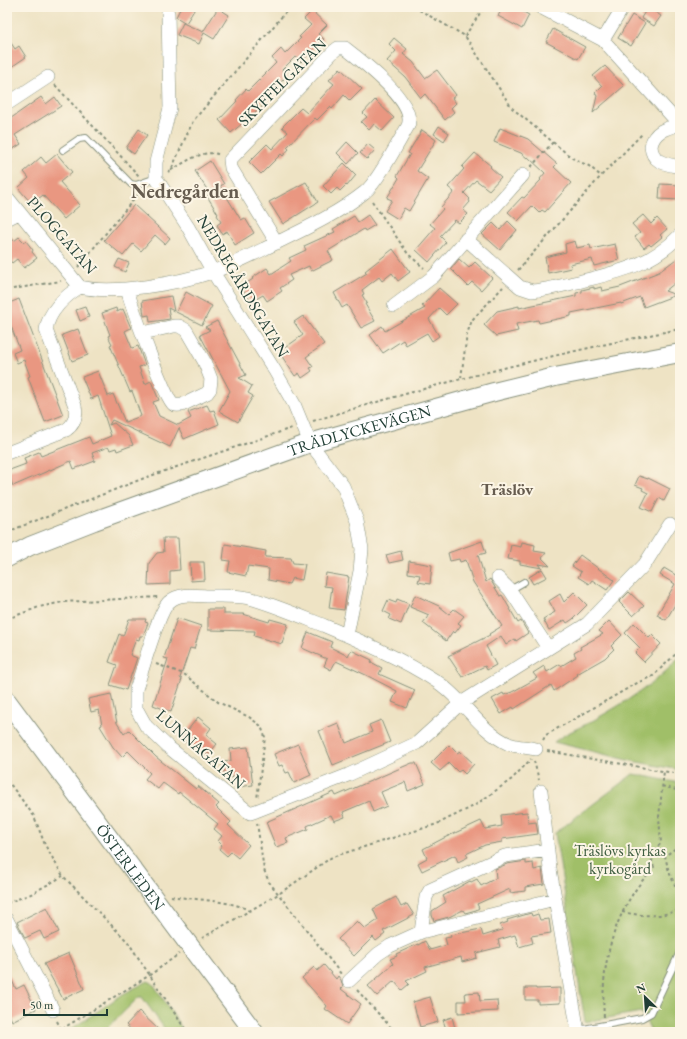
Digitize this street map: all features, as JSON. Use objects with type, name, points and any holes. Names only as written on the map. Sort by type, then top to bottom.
[{"type":"street","points":[[540,7],[603,40],[680,125],[658,133],[651,146],[656,160],[680,167]]},
{"type":"street","points":[[603,40],[623,7]]},
{"type":"street","points":[[156,178],[156,162],[170,108],[168,9]]},
{"type":"street","name":"SKYFFELGATAN","points":[[213,272],[277,243],[325,218],[366,192],[408,126],[410,118],[404,105],[390,88],[348,50],[342,47],[334,51],[240,149],[229,164]]},
{"type":"street","points":[[7,104],[48,77]]},
{"type":"street","points":[[229,164],[277,243]]},
{"type":"street","points":[[394,306],[434,276],[523,175]]},
{"type":"street","name":"NEDREGÅRDSGATAN","points":[[156,178],[188,227],[213,272],[275,371],[294,404],[310,443],[343,486],[357,521],[362,549],[360,571],[347,635]]},
{"type":"street","name":"PLOGGATAN","points":[[7,197],[80,286],[94,290],[127,289],[213,272]]},
{"type":"street","points":[[7,219],[19,213]]},
{"type":"street","points":[[466,239],[520,287],[532,291],[613,273],[648,261],[680,234]]},
{"type":"street","points":[[7,453],[66,430],[74,423],[76,406],[46,330],[50,318],[60,304],[80,286]]},
{"type":"street","points":[[127,289],[143,333],[165,392],[173,405],[182,405],[207,393],[211,384],[209,372],[186,330],[179,326],[174,326],[143,333]]},
{"type":"street","name":"TRÄDLYCKEVÄGEN","points":[[7,558],[30,546],[49,540],[108,515],[310,443],[494,392],[555,377],[680,353]]},
{"type":"street","points":[[256,811],[409,749],[417,744],[461,703],[587,624],[645,564],[670,524]]},
{"type":"street","name":"TRÄDLYCKEVÄGEN","points":[[7,566],[49,540]]},
{"type":"street","points":[[498,578],[510,590],[548,648]]},
{"type":"street","points":[[175,597],[192,595],[247,598],[290,611],[347,635],[401,661],[436,681],[497,737],[511,744],[536,749]]},
{"type":"street","name":"LUNNAGATAN","points":[[175,597],[165,606],[161,613],[145,661],[135,699],[136,708],[142,720],[167,746],[250,813],[256,811]]},
{"type":"street","name":"ÖSTERLEDEN","points":[[7,701],[254,1032]]},
{"type":"street","points":[[541,790],[548,850],[575,1031]]},
{"type":"street","points":[[421,932],[426,897],[430,890],[505,856],[548,850]]},
{"type":"street","points":[[349,981],[378,954],[390,946],[421,932],[556,900]]},
{"type":"street","points":[[7,920],[53,1010]]},
{"type":"lane","points":[[63,150],[79,139],[86,138],[131,184],[136,186],[156,178]]},
{"type":"lane","points":[[510,590],[524,582]]},
{"type":"lane","points":[[575,1031],[642,1018],[651,1013],[680,952]]},
{"type":"path","points":[[414,7],[465,36],[512,108],[572,158],[589,166],[601,176]]},
{"type":"path","points":[[465,36],[484,7]]},
{"type":"path","points":[[48,77],[141,178],[156,178]]},
{"type":"path","points":[[461,378],[468,334],[472,320],[511,279],[601,176],[647,129]]},
{"type":"path","points":[[523,175],[553,142]]},
{"type":"path","points":[[171,170],[202,154],[212,152],[219,154],[229,164]]},
{"type":"path","points":[[366,192],[408,254],[434,276]]},
{"type":"path","points":[[7,619],[40,607],[64,602],[175,597]]},
{"type":"path","points":[[680,650],[653,676],[639,682],[546,735],[536,749],[680,774]]},
{"type":"path","points":[[145,661],[184,674],[218,702],[249,717],[261,726],[265,737],[256,811],[264,870],[269,882],[280,893],[338,972],[349,981],[395,1032]]},
{"type":"path","points":[[202,938],[280,893],[332,857],[438,824],[474,806],[512,779],[533,756],[541,790]]},
{"type":"path","points":[[606,1025],[604,1009],[604,972],[611,941],[622,912],[634,890],[654,866],[652,854],[655,847],[661,843],[659,817],[664,771]]},
{"type":"path","points":[[7,780],[34,816],[45,845],[63,876],[128,942],[188,1032]]},
{"type":"path","points":[[662,786],[680,791]]},
{"type":"path","points":[[652,854],[665,856],[680,845]]},
{"type":"path","points":[[665,856],[668,872],[680,896]]},
{"type":"path","points":[[7,903],[31,894],[63,876]]},
{"type":"path","points":[[166,893],[171,896],[246,908],[249,911]]},
{"type":"path","points":[[622,912],[657,916],[680,909]]},
{"type":"path","points":[[57,1032],[150,975],[182,952]]},
{"type":"green space","points":[[680,657],[680,770],[632,761],[554,742],[640,692],[651,684]]},
{"type":"green space","name":"Träslövs kyrkas kyrkogård","points":[[633,774],[680,783],[680,1032],[652,1032],[641,1012],[585,1022],[555,833]]},
{"type":"green space","points":[[148,981],[156,988],[181,1027],[180,1032],[167,1032],[142,997],[139,997],[103,1032],[67,1032],[123,994]]},
{"type":"building","points":[[181,7],[196,7],[186,23],[176,17]]},
{"type":"building","points":[[503,7],[514,7],[529,15],[522,29],[498,16]]},
{"type":"building","points":[[648,7],[661,16],[654,26],[641,18]]},
{"type":"building","points":[[218,8],[229,15],[214,39],[204,33],[199,44],[177,35],[183,23],[203,32]]},
{"type":"building","points":[[312,11],[327,25],[318,34],[324,39],[301,62],[295,57],[282,70],[287,76],[260,103],[263,106],[231,133],[219,120],[246,89],[248,91],[276,63],[272,58],[281,49],[285,54],[301,38],[299,37],[311,25],[304,19]]},
{"type":"building","points":[[632,15],[645,23],[631,46],[618,38]]},
{"type":"building","points":[[553,29],[585,47],[578,59],[546,42]]},
{"type":"building","points":[[7,37],[15,49],[19,46],[26,57],[7,70]]},
{"type":"building","points":[[394,38],[407,49],[403,54],[413,62],[425,78],[437,70],[456,95],[452,98],[456,103],[451,108],[454,112],[445,120],[425,94],[421,98],[405,77],[387,61],[396,51],[389,44]]},
{"type":"building","points":[[605,66],[624,86],[593,113],[597,96],[595,93],[602,86],[593,76]]},
{"type":"building","points":[[340,68],[362,89],[350,101],[344,95],[332,109],[330,107],[317,120],[315,118],[287,147],[289,149],[283,156],[281,154],[261,174],[249,162],[267,144],[272,149],[288,132],[282,127],[301,108],[307,113],[334,84],[329,80]]},
{"type":"building","points":[[41,97],[46,104],[55,97],[61,106],[15,135],[21,144],[7,153],[7,121]]},
{"type":"building","points":[[375,100],[394,118],[382,131],[374,124],[369,130],[361,122],[367,117],[363,113]]},
{"type":"building","points":[[439,126],[449,133],[444,141],[434,134]]},
{"type":"building","points":[[500,128],[528,139],[557,164],[554,167],[571,183],[545,212],[542,210],[539,213],[532,206],[518,221],[508,212],[522,197],[524,198],[541,180],[540,179],[545,173],[528,157],[527,158],[521,153],[494,142]]},
{"type":"building","points":[[139,129],[147,135],[134,154],[126,148]]},
{"type":"building","points":[[422,130],[436,140],[417,171],[428,179],[409,211],[404,208],[398,219],[385,211],[392,200],[387,198],[399,178],[397,176],[410,154],[408,153]]},
{"type":"building","points":[[347,142],[358,153],[348,164],[337,153]]},
{"type":"building","points":[[368,144],[375,150],[367,159],[360,153]]},
{"type":"building","points":[[475,153],[491,166],[490,167],[501,177],[489,190],[476,180],[464,193],[470,199],[470,202],[463,210],[468,214],[459,223],[455,220],[440,236],[446,242],[429,262],[416,250],[435,228],[430,224],[443,209],[441,207],[454,192],[448,187],[464,169],[462,167]]},
{"type":"building","points":[[57,154],[72,172],[60,182],[80,205],[64,219],[43,195],[32,204],[18,188],[29,178],[24,172],[41,157],[46,163]]},
{"type":"building","points":[[210,161],[224,184],[220,186],[241,220],[245,218],[254,233],[235,245],[227,231],[222,234],[217,225],[221,222],[207,196],[210,194],[195,171]]},
{"type":"building","points":[[344,163],[356,175],[347,186],[346,185],[340,191],[337,188],[331,194],[323,186]]},
{"type":"building","points":[[306,182],[318,202],[283,224],[269,202]]},
{"type":"building","points":[[660,184],[680,185],[680,200],[659,199]]},
{"type":"building","points":[[134,205],[170,238],[165,244],[155,235],[141,251],[133,244],[123,256],[104,240]]},
{"type":"building","points":[[368,215],[375,225],[365,231],[364,229],[328,251],[333,260],[311,271],[309,266],[289,275],[292,280],[280,288],[282,291],[267,301],[263,295],[251,302],[241,287],[267,268],[271,274],[291,261],[289,258],[306,250],[304,246],[335,232],[333,229],[354,216],[358,222]]},
{"type":"building","points":[[643,215],[651,224],[657,218],[667,229],[660,235],[662,237],[651,246],[649,244],[644,248],[635,237],[640,233],[632,224]]},
{"type":"building","points":[[508,221],[517,230],[500,250],[482,234],[493,223],[500,230]]},
{"type":"building","points":[[7,232],[14,241],[19,237],[24,242],[26,241],[37,258],[24,268],[17,259],[12,263],[7,257]]},
{"type":"building","points":[[575,241],[577,248],[590,245],[591,249],[615,244],[619,260],[594,266],[592,259],[570,264],[571,268],[548,273],[545,257],[566,252],[565,244]]},
{"type":"building","points":[[393,249],[410,272],[398,281],[392,273],[382,281],[379,277],[362,290],[364,294],[362,295],[367,303],[365,304],[375,321],[361,328],[347,305],[342,308],[334,293],[367,273],[365,271]]},
{"type":"building","points":[[680,256],[680,279],[665,291],[676,295],[644,307],[640,297],[621,304],[571,313],[571,316],[539,323],[538,320],[516,324],[518,331],[496,336],[484,325],[497,311],[576,296],[576,293],[582,292],[582,290],[594,287],[594,289],[601,287],[602,291],[620,287],[659,272]]},
{"type":"building","points":[[119,259],[129,263],[125,272],[115,267]]},
{"type":"building","points":[[459,259],[469,268],[475,262],[492,278],[481,290],[472,282],[468,286],[451,269]]},
{"type":"building","points":[[439,288],[457,304],[446,315],[439,308],[429,319],[439,336],[432,341],[427,333],[406,345],[403,340],[383,353],[370,335],[382,326],[385,331],[425,308],[422,306]]},
{"type":"building","points":[[186,292],[212,306],[202,325],[176,312]]},
{"type":"building","points":[[171,296],[174,311],[168,308],[170,319],[150,322],[149,315],[144,316],[142,301]]},
{"type":"building","points":[[19,299],[63,415],[45,422],[28,377],[30,376],[24,360],[17,363],[13,353],[20,350],[7,316],[7,304]]},
{"type":"building","points":[[85,307],[89,317],[80,321],[76,310]]},
{"type":"building","points":[[116,308],[117,312],[123,309],[131,328],[125,331],[132,348],[138,346],[145,365],[139,367],[145,384],[151,381],[159,400],[153,402],[159,416],[178,425],[191,418],[188,412],[207,405],[210,411],[214,410],[219,424],[184,439],[179,428],[170,447],[112,420],[109,425],[114,423],[129,436],[133,445],[117,451],[116,448],[110,450],[108,447],[92,453],[95,461],[74,469],[71,461],[13,486],[7,471],[26,464],[24,458],[39,452],[41,456],[89,437],[92,444],[111,436],[98,396],[91,399],[82,377],[98,371],[108,396],[113,394],[125,422],[141,416],[132,391],[130,392],[110,345],[112,344],[108,336],[110,335],[102,313]]},
{"type":"building","points":[[303,316],[324,344],[306,357],[313,367],[310,368],[312,371],[302,378],[299,373],[295,376],[279,352],[303,335],[294,322]]},
{"type":"building","points":[[217,321],[246,375],[239,378],[252,386],[248,393],[253,396],[238,422],[219,411],[230,391],[200,335],[210,330],[205,327]]},
{"type":"building","points":[[78,329],[88,355],[72,361],[62,335]]},
{"type":"building","points":[[639,476],[648,478],[670,489],[664,501],[659,498],[652,512],[641,507],[648,493],[642,490],[643,488],[635,485]]},
{"type":"building","points":[[163,538],[178,538],[180,570],[170,571],[170,584],[148,585],[149,563],[157,553],[164,552]]},
{"type":"building","points":[[482,541],[486,553],[478,555],[486,582],[490,579],[500,596],[502,595],[518,623],[521,621],[528,633],[516,641],[515,639],[506,645],[501,636],[486,646],[496,665],[487,670],[485,666],[462,677],[448,656],[490,635],[489,634],[502,626],[473,582],[466,560],[460,562],[459,559],[450,561],[448,553]]},
{"type":"building","points":[[522,542],[535,545],[534,551],[546,553],[542,558],[550,566],[539,564],[542,568],[520,564],[520,561],[508,559],[511,545],[521,547]]},
{"type":"building","points":[[225,544],[266,551],[265,557],[291,558],[293,563],[305,564],[302,580],[292,578],[289,584],[268,580],[269,569],[248,566],[246,576],[228,572],[230,561],[223,560]]},
{"type":"building","points":[[401,551],[403,560],[389,563],[386,555]]},
{"type":"building","points":[[580,555],[614,580],[607,590],[592,580],[589,584],[578,577],[581,572],[572,566]]},
{"type":"building","points":[[409,561],[432,565],[430,584],[418,582],[420,575],[408,573]]},
{"type":"building","points":[[190,562],[204,562],[205,580],[191,581]]},
{"type":"building","points":[[664,568],[679,577],[680,575],[680,596],[666,620],[657,615],[675,584],[660,575]]},
{"type":"building","points":[[542,569],[547,577],[533,584],[529,577]]},
{"type":"building","points":[[326,573],[349,577],[344,610],[329,608],[332,587],[324,586]]},
{"type":"building","points":[[574,592],[587,605],[567,623],[565,620],[549,630],[543,619],[555,612],[549,601],[560,594],[564,602]]},
{"type":"building","points":[[629,592],[644,606],[633,616],[619,602]]},
{"type":"building","points":[[415,595],[439,606],[449,614],[454,609],[464,616],[458,623],[461,625],[455,633],[453,631],[446,641],[423,623],[429,615],[410,607]]},
{"type":"building","points":[[397,599],[409,604],[401,624],[389,619],[391,615],[383,611],[388,600],[396,603]]},
{"type":"building","points":[[208,609],[224,609],[224,614],[243,614],[269,622],[270,619],[288,624],[282,644],[254,636],[255,631],[208,630]]},
{"type":"building","points":[[177,618],[201,626],[194,649],[190,648],[171,712],[153,705],[168,659],[164,658]]},
{"type":"building","points":[[129,619],[146,619],[145,622],[148,623],[143,636],[140,636],[139,640],[136,639],[130,655],[137,658],[126,690],[110,685],[117,665],[109,662],[119,634],[123,636]]},
{"type":"building","points":[[609,621],[622,635],[611,646],[614,649],[605,658],[577,674],[578,675],[554,691],[551,685],[514,709],[513,707],[501,714],[492,699],[503,693],[504,695],[512,692],[537,678],[533,673],[544,666],[547,672],[576,657],[574,653],[581,649],[580,647],[603,634],[599,631]]},
{"type":"building","points":[[634,623],[649,638],[652,635],[661,644],[644,662],[635,653],[640,648],[625,633]]},
{"type":"building","points":[[308,632],[332,642],[330,647],[348,656],[351,650],[372,660],[371,662],[382,668],[379,674],[415,690],[407,708],[392,702],[397,691],[366,675],[336,661],[331,670],[324,666],[327,659],[302,648]]},
{"type":"building","points":[[111,694],[117,723],[124,734],[129,730],[156,757],[196,789],[198,786],[219,804],[216,807],[231,822],[228,825],[249,845],[238,858],[231,852],[227,856],[219,849],[222,845],[218,841],[222,836],[214,829],[218,824],[179,792],[178,794],[163,783],[158,789],[145,779],[150,773],[128,751],[122,757],[113,747],[100,726],[102,725],[99,710],[91,712],[88,699]]},
{"type":"building","points":[[198,717],[211,728],[206,735],[217,744],[208,755],[196,746],[194,749],[181,739]]},
{"type":"building","points":[[381,720],[390,742],[333,765],[319,731],[338,723],[346,743],[372,732],[369,725]]},
{"type":"building","points":[[298,744],[311,775],[294,783],[289,772],[286,773],[282,765],[279,766],[274,754]]},
{"type":"building","points":[[449,745],[457,753],[460,751],[474,764],[465,774],[461,770],[458,772],[449,763],[440,771],[431,763]]},
{"type":"building","points":[[248,747],[253,785],[237,787],[236,777],[225,778],[223,762],[231,761],[230,749]]},
{"type":"building","points":[[412,763],[416,763],[425,784],[408,791],[405,782],[381,792],[387,806],[373,812],[369,801],[343,812],[345,817],[334,821],[331,815],[307,826],[308,829],[286,838],[288,843],[276,847],[266,822],[334,792],[336,796]]},
{"type":"building","points":[[527,812],[528,823],[536,822],[538,834],[502,839],[502,842],[485,845],[466,854],[468,857],[458,862],[455,855],[422,871],[418,863],[427,858],[423,849],[481,821],[485,829],[502,826],[501,815]]},
{"type":"building","points":[[526,861],[526,864],[533,863],[534,870],[542,868],[544,884],[525,887],[525,891],[510,893],[510,889],[477,904],[479,908],[476,910],[465,913],[463,910],[449,917],[434,921],[432,911],[446,902],[443,896],[470,881],[471,882],[477,879],[481,886],[496,878],[495,869],[507,864]]},
{"type":"building","points":[[396,897],[401,907],[407,904],[414,915],[383,931],[385,934],[376,941],[373,937],[354,956],[338,939],[357,921],[365,929],[378,920],[373,909]]},
{"type":"building","points":[[47,907],[59,932],[44,939],[40,931],[25,938],[17,922]]},
{"type":"building","points":[[531,913],[532,916],[538,914],[540,920],[549,919],[551,933],[531,936],[533,943],[519,947],[515,935],[498,940],[500,947],[476,953],[477,958],[462,962],[461,957],[425,967],[427,971],[406,981],[409,984],[402,990],[394,981],[377,996],[368,986],[393,964],[390,959],[397,956],[396,954],[418,944],[425,941],[430,950],[447,945],[445,938],[451,937],[450,935],[481,929],[483,936],[502,930],[500,925],[508,922],[507,920]]},
{"type":"building","points":[[69,953],[84,989],[63,999],[44,964]]},
{"type":"building","points":[[324,965],[336,979],[338,976],[341,980],[343,987],[341,989],[361,1004],[347,1024],[325,1009],[327,1006],[302,978],[314,967],[317,971]]},
{"type":"building","points":[[7,970],[16,989],[24,985],[36,1009],[12,1021],[7,1010]]},
{"type":"building","points":[[525,988],[560,988],[560,1003],[538,1004],[538,1000],[525,1000]]},
{"type":"building","points":[[479,992],[480,1001],[497,1000],[498,1011],[458,1013],[458,1001],[466,1001],[465,993]]},
{"type":"building","points":[[430,997],[438,1022],[420,1027],[413,1002]]},
{"type":"building","points":[[139,1011],[161,1032],[134,1032],[126,1025]]},
{"type":"building","points":[[452,1017],[456,1032],[447,1032],[443,1020]]},
{"type":"district","name":"Nedregården","points":[[185,191]]},
{"type":"district","name":"Träslöv","points":[[507,489]]}]
